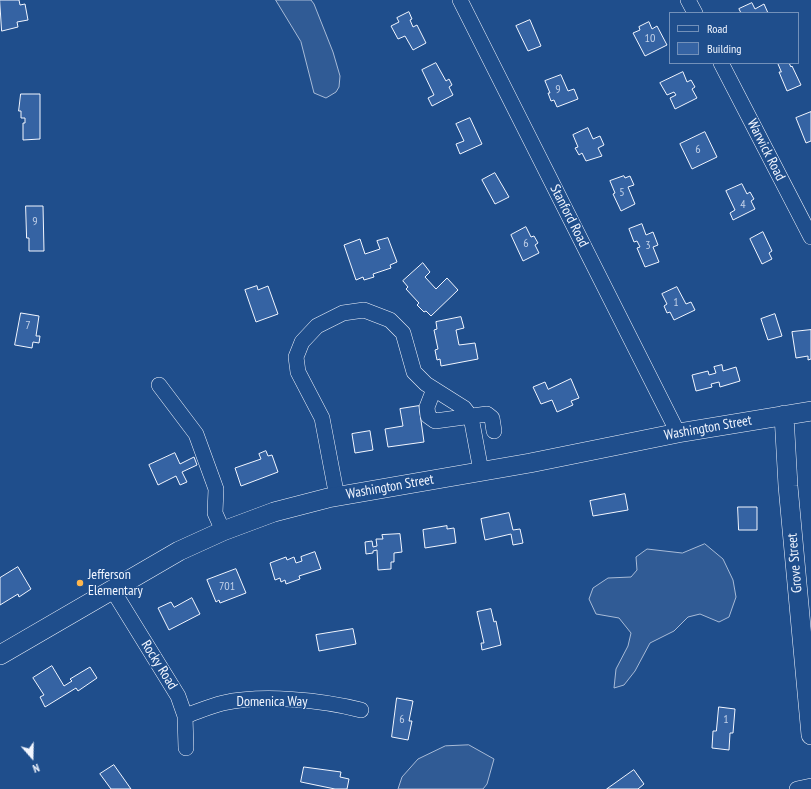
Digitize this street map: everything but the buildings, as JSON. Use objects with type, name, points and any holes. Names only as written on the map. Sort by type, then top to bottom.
[{"type":"main road","name":"Washington Street","points":[[0,654],[156,563],[224,531],[274,512],[337,497],[678,433],[811,411]]},
{"type":"main road","name":"Grove Street","points":[[784,415],[788,486],[811,735]]},
{"type":"street","name":"Stanford Road","points":[[460,0],[678,433]]},
{"type":"street","points":[[688,0],[694,12]]},
{"type":"street","name":"Warwick Road","points":[[722,64],[811,237]]},
{"type":"street","points":[[337,497],[322,418],[298,372],[296,357],[302,342],[317,326],[343,313],[364,310],[390,320],[403,333],[414,372],[434,389],[464,408],[471,417],[481,471]]},
{"type":"street","points":[[159,385],[196,434],[216,489],[215,513],[224,531]]},
{"type":"street","points":[[434,389],[426,407],[428,416],[435,421],[487,414],[492,418],[494,431]]},
{"type":"street","name":"Rocky Road","points":[[112,589],[178,696],[185,716],[186,748]]},
{"type":"street","name":"Domenica Way","points":[[185,716],[224,703],[262,700],[301,700],[361,710]]},
{"type":"street","points":[[797,789],[811,786]]},
{"type":"shaded area","points":[[276,0],[311,0],[314,4],[333,52],[340,76],[339,87],[336,92],[326,98],[314,93],[301,42]]},
{"type":"shaded area","points":[[705,544],[723,559],[733,580],[736,597],[729,617],[719,622],[700,614],[688,617],[674,631],[650,643],[635,671],[624,685],[614,688],[616,669],[628,646],[631,633],[619,618],[596,614],[589,599],[593,588],[608,578],[631,577],[637,570],[636,557],[647,549],[682,553]]},
{"type":"shaded area","points":[[469,745],[494,759],[487,784],[483,789],[398,789],[402,777],[418,759],[445,746]]},
{"type":"place","name":"Jefferson Elementary","points":[[80,583]]}]
